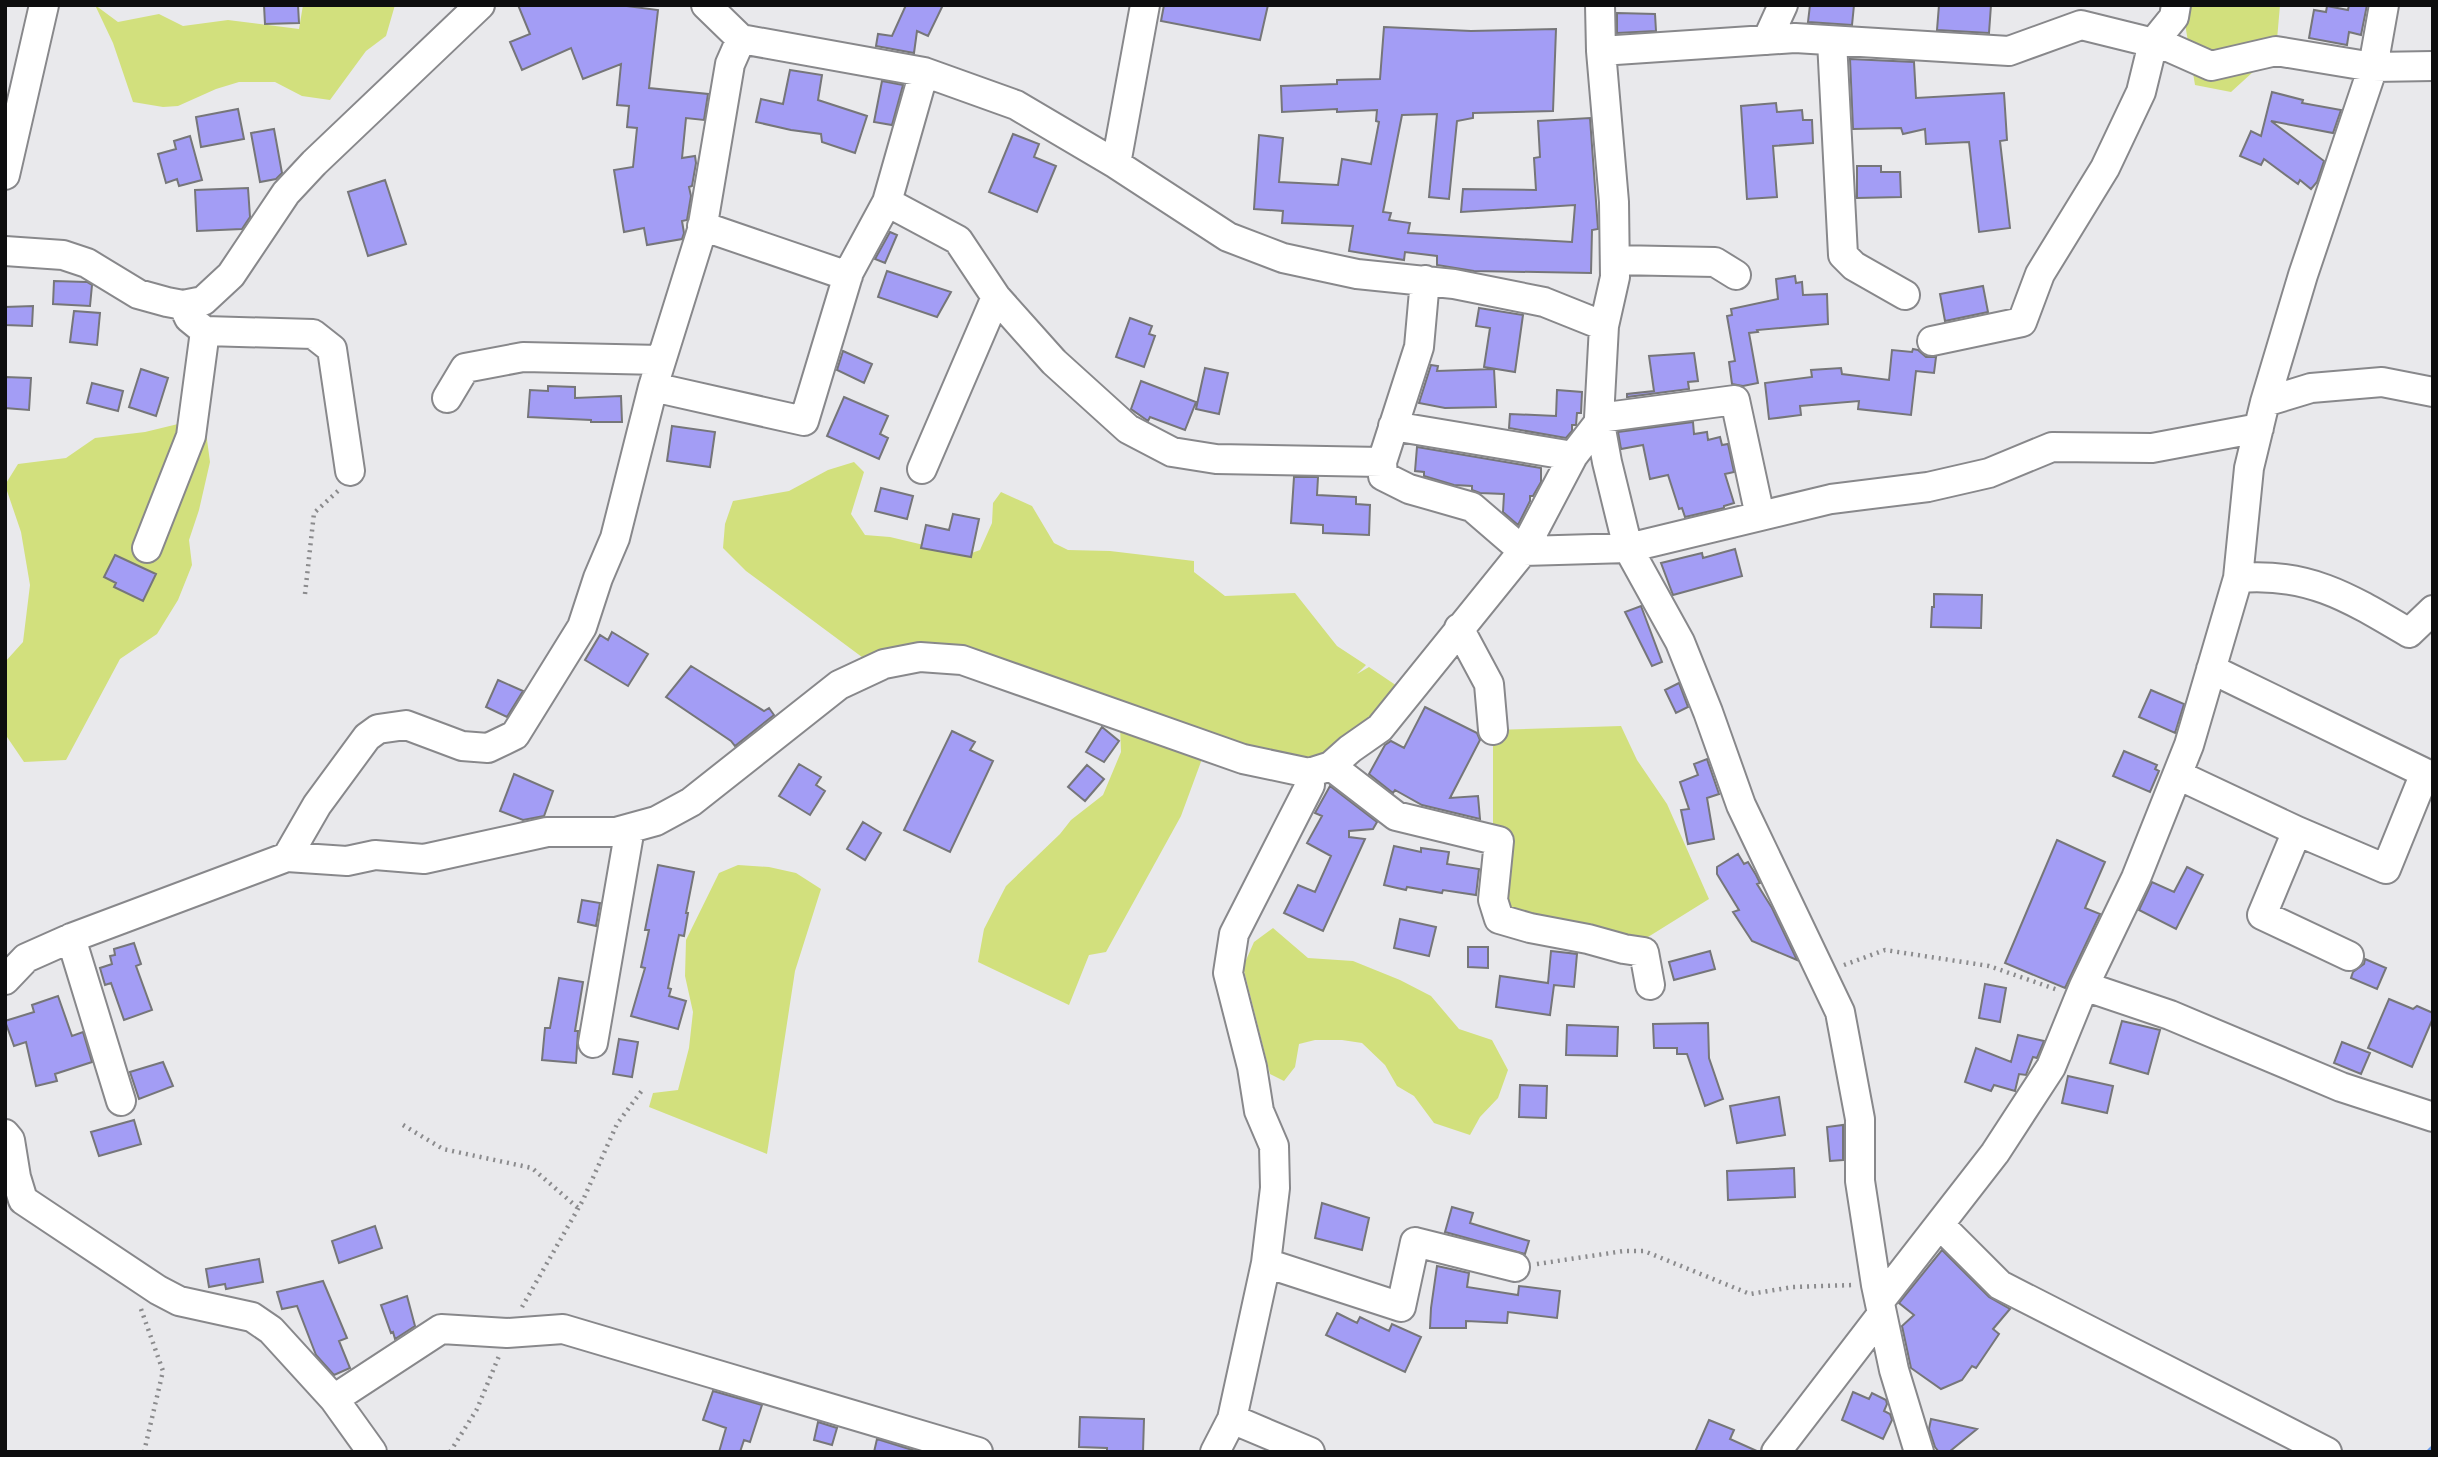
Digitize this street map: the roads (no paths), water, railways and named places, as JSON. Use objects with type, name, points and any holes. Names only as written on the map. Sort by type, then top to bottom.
[{"type":"street","points":[[5,174],[44,5]]},
{"type":"street","points":[[5,251],[63,255],[88,263],[138,294],[183,305],[204,300],[231,275],[286,193],[314,163],[480,5]]},
{"type":"street","points":[[706,5],[741,39],[924,72],[1016,105],[1116,164],[1228,237],[1283,258],[1357,274],[1454,284],[1544,302],[1604,326]]},
{"type":"street","points":[[1116,164],[1144,5]]},
{"type":"street","points":[[1600,5],[1601,51],[1614,202],[1615,260],[1615,277],[1604,326],[1600,419],[1607,462],[1628,548],[1680,642],[1741,805],[1840,1012],[1860,1119],[1860,1181],[1879,1300],[1894,1370],[1919,1452]]},
{"type":"street","points":[[1767,40],[1783,5]]},
{"type":"street","points":[[1932,341],[2022,322],[2040,274],[2105,168],[2141,92],[2153,43],[2174,17],[2176,5]]},
{"type":"street","points":[[1776,1452],[1879,1300],[1995,1153],[2051,1067],[2081,992],[2136,878],[2189,746],[2238,578],[2249,468],[2262,415],[2303,275],[2373,67],[2384,5]]},
{"type":"street","points":[[1601,51],[1795,38],[2009,51],[2081,25],[2166,46],[2211,66],[2276,51],[2373,67],[2433,66]]},
{"type":"street","points":[[288,857],[317,805],[367,737],[379,729],[405,726],[462,746],[488,748],[515,735],[582,627],[615,538],[653,387],[702,226],[730,64],[741,39]]},
{"type":"street","points":[[1832,41],[1843,255],[1854,266],[1905,295]]},
{"type":"street","points":[[653,387],[804,421],[848,276],[887,202],[924,72]]},
{"type":"street","points":[[887,202],[958,240],[996,297],[1054,362],[1128,429],[1172,452],[1216,459],[1382,462]]},
{"type":"street","points":[[702,226],[848,276]]},
{"type":"street","points":[[1615,260],[1715,262],[1736,275]]},
{"type":"street","points":[[1425,280],[1419,347],[1382,462],[1383,476],[1409,489],[1472,506],[1523,551],[1628,548],[1831,499],[1928,487],[1989,473],[2052,447],[2152,448],[2262,415],[2311,388],[2382,382],[2433,392]]},
{"type":"street","points":[[922,468],[996,297]]},
{"type":"street","points":[[183,305],[189,318],[205,331],[313,334],[332,349],[350,471]]},
{"type":"street","points":[[147,548],[191,436],[205,331]]},
{"type":"street","points":[[447,398],[465,368],[523,357],[661,360]]},
{"type":"street","points":[[1215,1452],[1231,1419],[1266,1263],[1275,1188],[1274,1146],[1259,1111],[1252,1067],[1228,973],[1234,934],[1310,785],[1320,770],[1380,728],[1523,551],[1573,456],[1600,419],[1735,400],[1760,516]]},
{"type":"street","points":[[1393,426],[1573,456]]},
{"type":"street","points":[[2238,578],[2260,576],[2304,581],[2356,602],[2409,633],[2433,610]]},
{"type":"street","points":[[1460,628],[1489,684],[1493,730]]},
{"type":"street","points":[[5,980],[26,958],[71,937],[288,857],[347,861],[375,855],[424,859],[547,832],[616,832],[656,821],[691,802],[839,685],[884,664],[920,657],[962,660],[1242,760],[1320,770],[1395,816],[1499,841],[1493,900],[1499,919],[1624,949],[1644,951],[1650,985]]},
{"type":"street","points":[[2178,775],[2386,869],[2425,773],[2211,669]]},
{"type":"street","points":[[593,1043],[630,828]]},
{"type":"street","points":[[2297,831],[2262,915],[2349,956]]},
{"type":"street","points":[[71,937],[121,1101]]},
{"type":"street","points":[[2081,992],[2170,1015],[2341,1087],[2433,1117]]},
{"type":"street","points":[[5,1134],[10,1140],[23,1200],[129,1272],[179,1301],[252,1317],[271,1330],[334,1399],[372,1452]]},
{"type":"street","points":[[1940,1225],[2000,1285],[2327,1452]]},
{"type":"street","points":[[1266,1263],[1401,1307],[1415,1242],[1515,1267]]},
{"type":"street","points":[[334,1399],[441,1329],[507,1333],[562,1329],[978,1452]]},
{"type":"street","points":[[1231,1419],[1310,1452]]},
{"type":"waterway","points":[[2430,1452],[2433,1449]]}]
